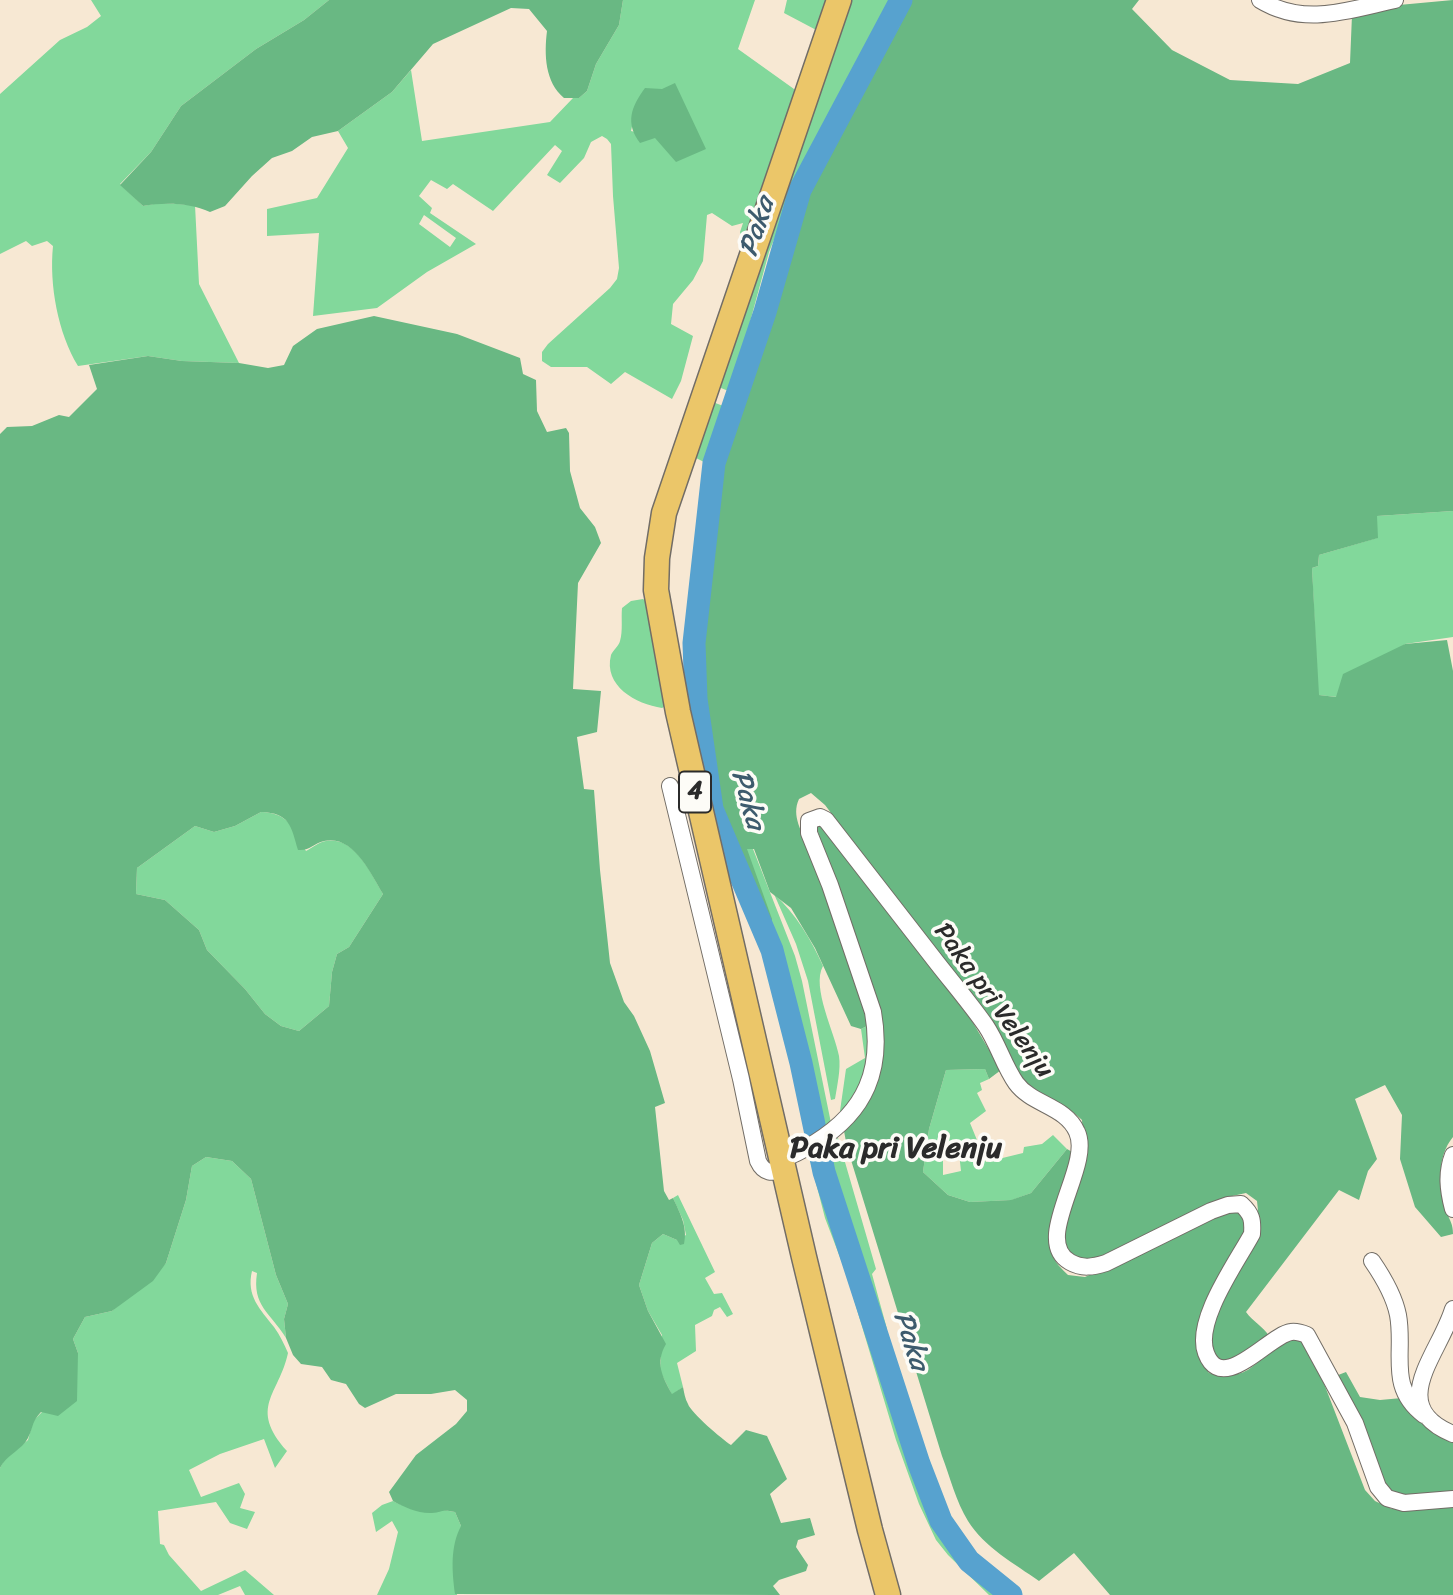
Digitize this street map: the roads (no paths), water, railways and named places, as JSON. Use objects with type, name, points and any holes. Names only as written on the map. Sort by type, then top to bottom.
[{"type":"main road","name":"4","points":[[839,0],[715,369],[674,480],[664,513],[656,590],[659,617],[702,823],[790,1159],[861,1496],[888,1595]]},
{"type":"street","points":[[1261,0],[1290,13],[1322,16],[1395,0]]},
{"type":"street","points":[[670,786],[738,1066],[758,1161],[761,1169],[767,1172],[790,1159]]},
{"type":"street","name":"Paka pri Velenju","points":[[790,1159],[835,1130],[856,1106],[871,1078],[876,1059],[877,1034],[859,968],[810,833],[809,821],[820,817],[826,820],[987,1027],[1016,1083],[1029,1097],[1064,1115],[1079,1135],[1076,1171],[1059,1218],[1057,1232],[1059,1248],[1066,1260],[1091,1268],[1211,1211],[1241,1204],[1250,1212],[1253,1221],[1252,1234],[1206,1320],[1206,1354],[1214,1364],[1224,1369],[1235,1367],[1282,1335],[1299,1332],[1307,1335],[1355,1423],[1378,1487],[1387,1498],[1404,1503],[1453,1499]]},
{"type":"street","points":[[1453,1155],[1448,1172],[1448,1191],[1453,1209]]},
{"type":"street","points":[[1372,1261],[1386,1283],[1398,1314],[1400,1374],[1404,1391],[1412,1404],[1437,1427],[1453,1434]]},
{"type":"street","points":[[1424,1415],[1419,1403],[1419,1387],[1453,1309]]},
{"type":"waterway","name":"Paka","points":[[901,0],[800,190],[765,312],[714,463],[694,643],[696,699],[712,809],[772,950],[801,1063],[824,1172],[919,1464],[941,1521],[969,1561],[1011,1595]]},
{"type":"district","name":"Paka pri Velenju","points":[[896,1149]]}]
